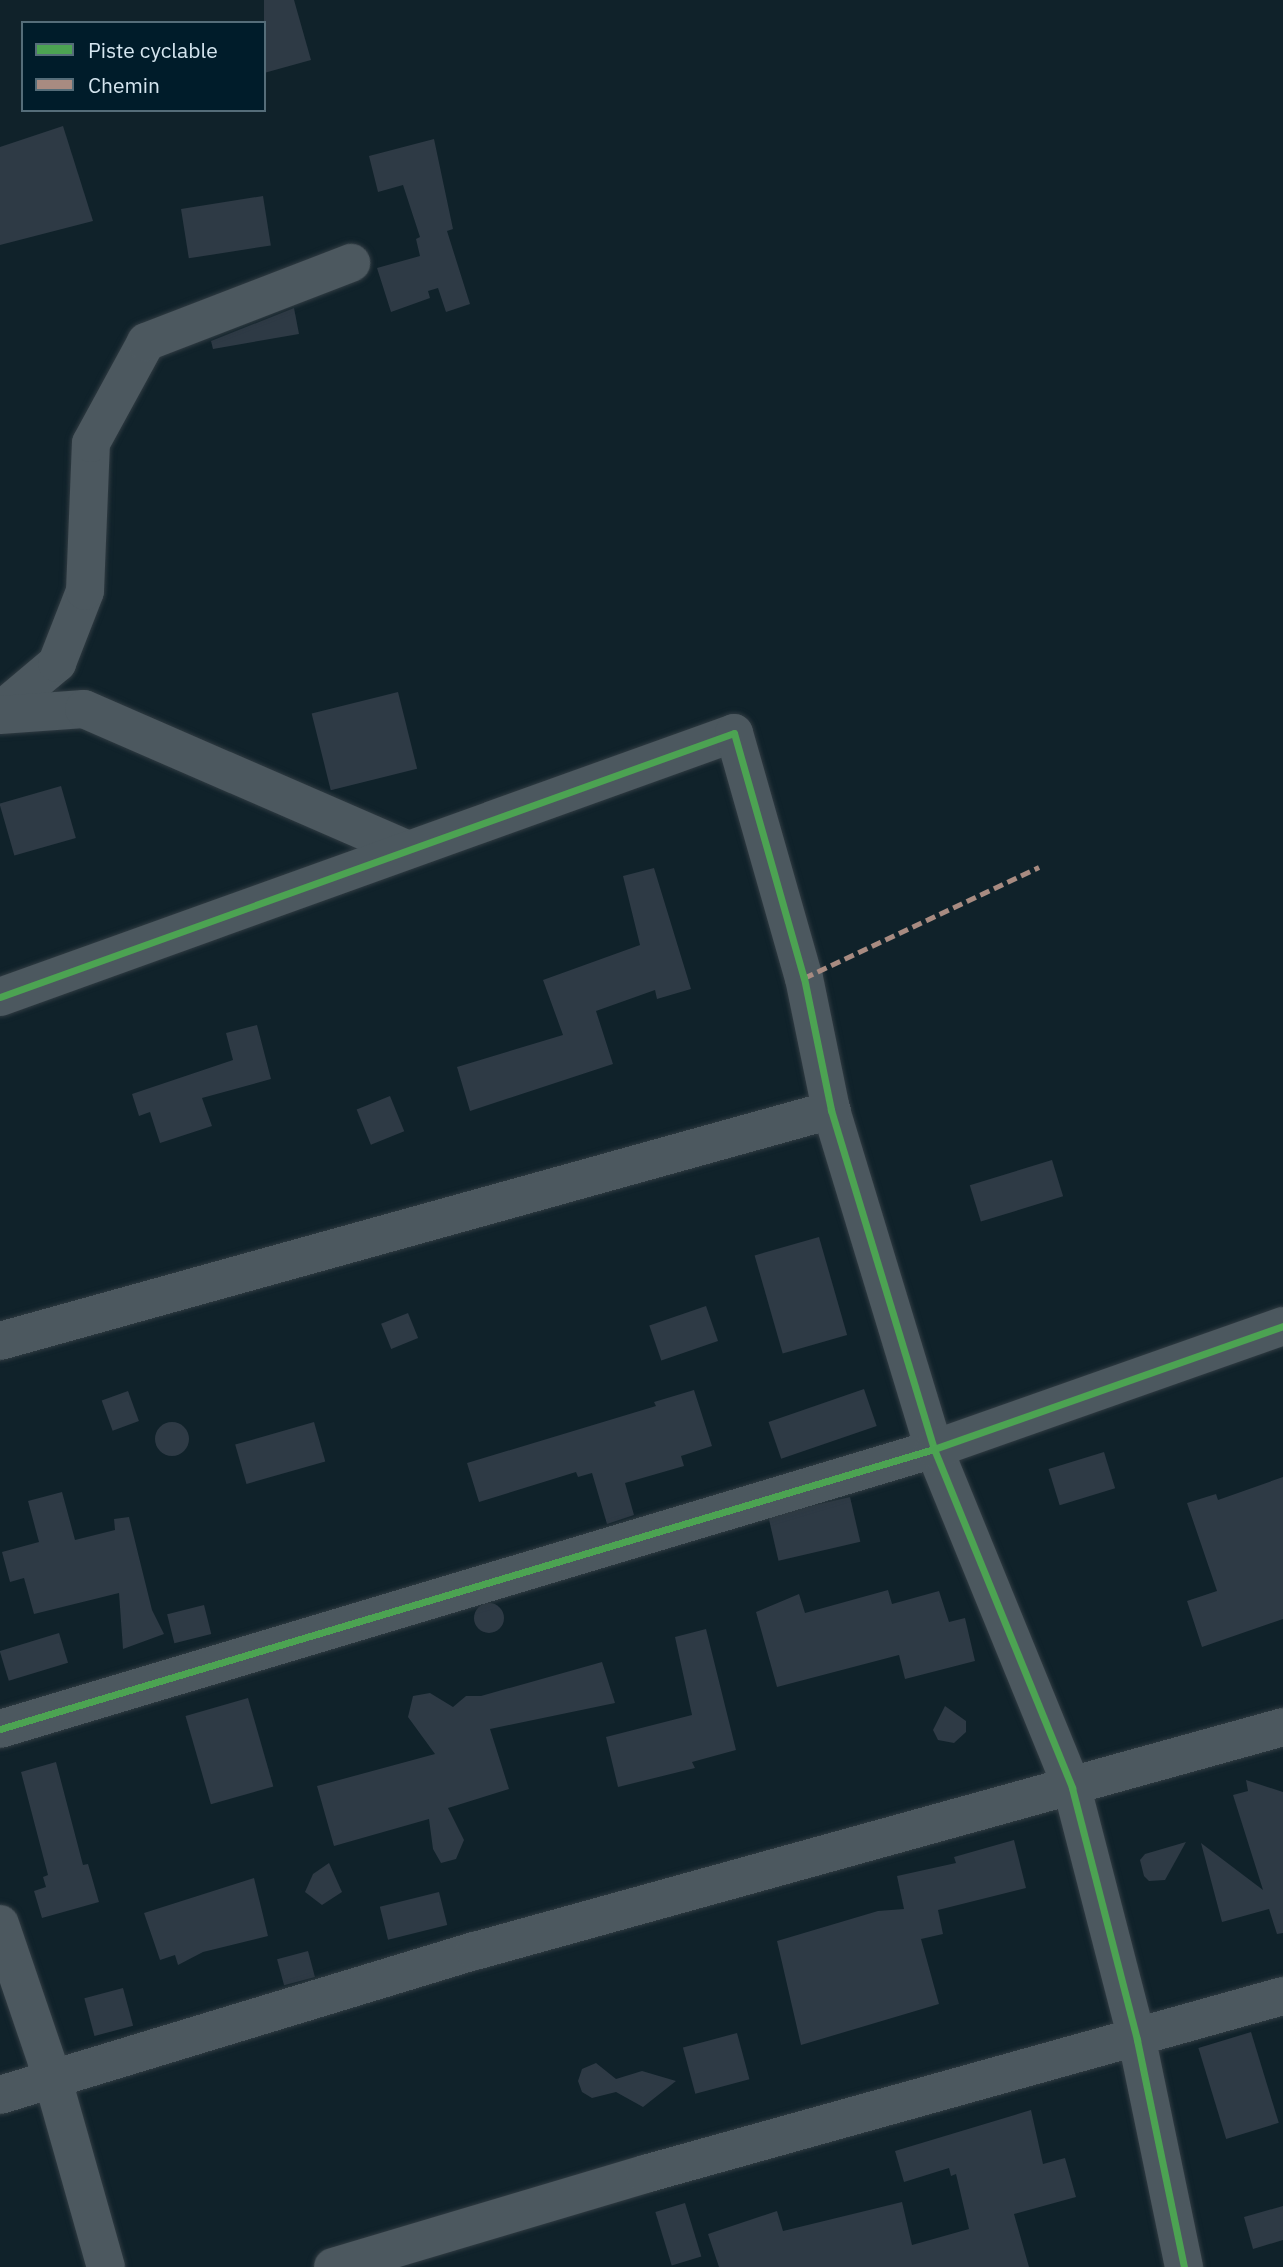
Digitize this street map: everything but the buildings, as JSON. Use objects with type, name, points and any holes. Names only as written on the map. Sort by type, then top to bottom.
[{"type":"street","points":[[0,713],[57,663],[85,592],[91,443],[146,342],[351,263]]},
{"type":"street","points":[[0,713],[84,709],[408,850]]},
{"type":"street","points":[[0,997],[734,733],[804,978],[831,1110],[934,1449],[1072,1788],[1137,2040],[1184,2267]]},
{"type":"street","points":[[0,1341],[831,1110]]},
{"type":"street","points":[[0,1729],[934,1449],[1283,1326]]},
{"type":"street","points":[[0,2095],[475,1951],[1072,1788],[1283,1727]]},
{"type":"street","points":[[0,1924],[53,2080],[106,2267]]},
{"type":"street","points":[[333,2267],[645,2174],[1137,2040],[1283,1996]]},
{"type":"marked path","points":[[804,978],[1039,867]]},
{"type":"cycle path","points":[[0,997],[734,733],[804,978],[831,1110],[934,1449],[1072,1788],[1137,2040],[1184,2267]]},
{"type":"cycle path","points":[[0,1729],[934,1449],[1283,1326]]}]
